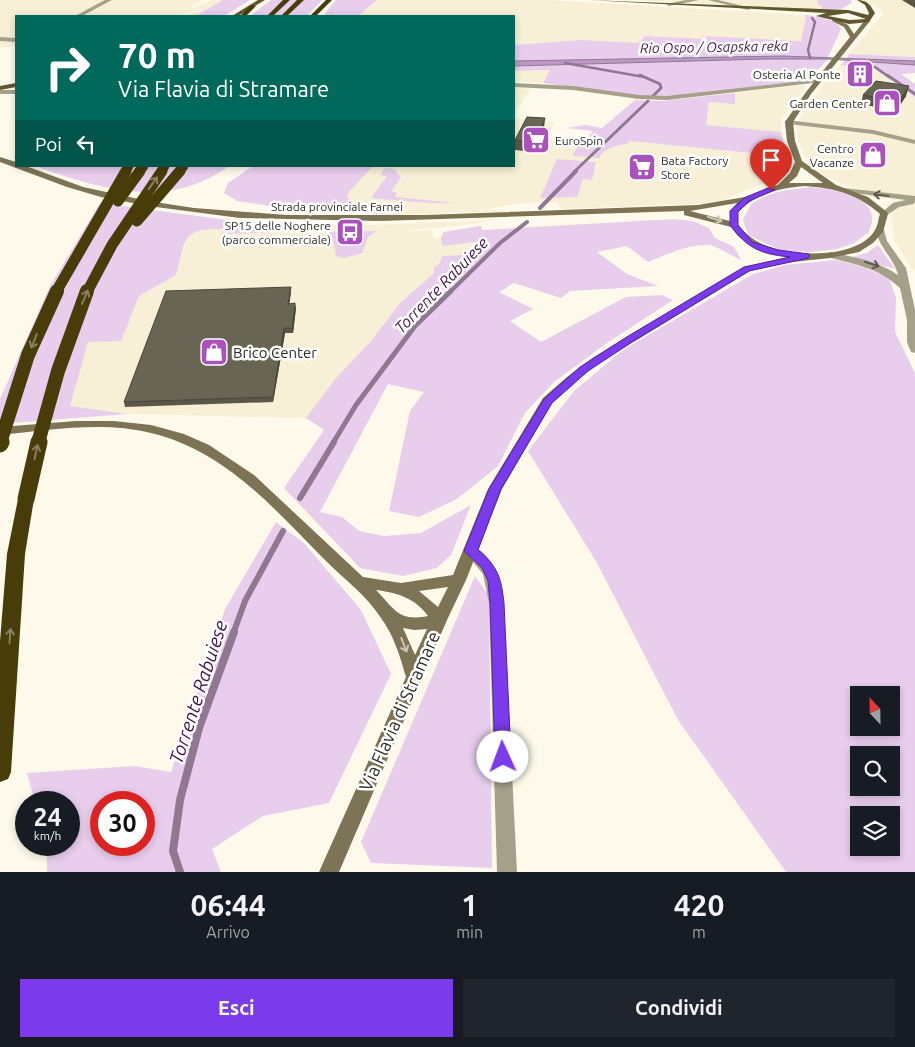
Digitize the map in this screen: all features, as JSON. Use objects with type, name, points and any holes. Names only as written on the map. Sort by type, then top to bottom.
[{"type":"highway","points":[[271,15],[287,0]]},
{"type":"highway","points":[[285,15],[301,0]]},
{"type":"highway","points":[[315,15],[328,0]]},
{"type":"highway","points":[[244,15],[253,6]]},
{"type":"highway","points":[[0,444],[30,351],[41,324],[71,266],[128,167]]},
{"type":"highway","points":[[71,266],[143,167]]},
{"type":"highway","points":[[0,772],[16,554],[43,420],[59,362],[86,294],[123,226],[164,167]]},
{"type":"highway","points":[[108,254],[183,167]]},
{"type":"main road","points":[[237,15],[262,0]]},
{"type":"main road","points":[[591,0],[669,4],[699,2],[775,10],[856,13],[868,19]]},
{"type":"main road","points":[[843,12],[854,9],[857,5],[855,0]]},
{"type":"main road","points":[[835,187],[799,162],[791,141],[789,122],[808,93],[872,13],[872,10],[860,0]]},
{"type":"main road","points":[[775,10],[849,22],[868,19]]},
{"type":"main road","points":[[832,12],[826,15],[846,26],[853,37]]},
{"type":"main road","points":[[0,88],[15,88]]},
{"type":"main road","name":"Strada provinciale Farnei","points":[[0,159],[15,165]]},
{"type":"main road","points":[[781,186],[794,174],[799,162]]},
{"type":"main road","name":"Strada provinciale Farnei","points":[[20,167],[99,194],[171,208],[253,217],[304,220],[384,220],[662,210],[698,208],[746,199]]},
{"type":"main road","points":[[747,269],[753,256],[749,243],[734,225],[734,211],[746,199],[760,192],[781,186],[807,185],[847,190],[862,197],[884,214],[880,230]]},
{"type":"main road","name":"Strada provinciale Farnei","points":[[662,210],[708,217],[734,225]]},
{"type":"main road","name":"Via Flavia di Stramare","points":[[749,243],[777,253],[806,256],[830,255],[856,250],[870,241],[880,230]]},
{"type":"main road","name":"Via Flavia di Stramare","points":[[329,872],[439,620],[459,580],[495,489],[548,401],[571,379],[598,359],[747,269],[806,256]]},
{"type":"main road","points":[[0,431],[111,425],[151,429],[192,441],[229,461],[256,483],[377,600],[400,634],[414,677]]},
{"type":"main road","points":[[401,588],[459,580]]},
{"type":"main road","points":[[356,581],[401,588],[420,597],[430,606],[439,620],[420,625],[404,624],[388,615]]},
{"type":"street","points":[[80,15],[109,0]]},
{"type":"street","points":[[699,2],[711,0],[748,8]]},
{"type":"street","points":[[0,39],[15,40]]},
{"type":"street","points":[[515,85],[667,98],[819,81]]},
{"type":"street","points":[[0,92],[15,88]]},
{"type":"street","points":[[789,122],[860,130],[915,142]]},
{"type":"street","points":[[847,190],[915,200]]},
{"type":"street","points":[[884,214],[896,205],[915,200]]},
{"type":"street","points":[[880,230],[882,241],[901,268],[907,288],[912,320],[912,342],[915,350]]},
{"type":"street","points":[[830,255],[880,267],[894,275],[907,288]]},
{"type":"street","points":[[471,551],[488,565],[494,581],[497,603],[507,872]]},
{"type":"shaded area","points":[[0,0],[202,0],[187,10],[212,0],[223,0],[197,15],[189,15],[199,9],[179,15],[15,15],[15,46],[0,48]]},
{"type":"shaded area","points":[[223,0],[250,0],[226,15],[197,15]]},
{"type":"shaded area","points":[[271,0],[322,0],[308,15],[251,15]]},
{"type":"shaded area","points":[[336,0],[377,0],[359,15],[324,15]]},
{"type":"shaded area","points":[[377,0],[552,0],[806,15],[801,41],[706,36],[706,39],[645,36],[639,43],[581,40],[515,45],[515,15],[359,15]]},
{"type":"shaded area","points":[[631,0],[817,0],[818,5],[822,5],[822,10]]},
{"type":"shaded area","points":[[817,0],[851,0],[852,3],[841,9],[822,10],[822,6],[818,5]]},
{"type":"shaded area","points":[[867,0],[915,0],[915,57],[849,54],[884,13]]},
{"type":"shaded area","points":[[806,15],[835,22],[841,29],[828,57],[515,61],[515,45],[581,40],[639,43],[645,36],[706,39],[706,36],[801,41]]},
{"type":"shaded area","points":[[849,54],[915,57],[915,61],[847,58]]},
{"type":"shaded area","points":[[783,56],[915,61],[915,65],[828,59],[515,66],[515,61]]},
{"type":"shaded area","points":[[828,59],[808,80],[666,97],[639,96],[543,83],[550,70],[515,71],[515,66]]},
{"type":"shaded area","points":[[845,61],[915,65],[915,73],[901,74],[915,84],[915,97],[873,68],[840,65]]},
{"type":"shaded area","points":[[840,65],[873,68],[915,97],[915,273],[893,239],[892,212],[885,205],[899,200],[874,198],[820,173],[807,163],[798,139],[797,125],[801,116],[809,103]]},
{"type":"shaded area","points":[[550,70],[543,83],[515,82],[515,71]]},
{"type":"shaded area","points":[[803,85],[806,87],[782,118],[781,132],[706,125],[709,102],[735,103],[735,93]]},
{"type":"shaded area","points":[[515,88],[531,89],[515,112]]},
{"type":"shaded area","points":[[735,93],[735,104],[709,102],[706,125],[781,132],[790,163],[788,169],[774,168],[772,155],[629,141],[627,144],[608,149],[599,158],[573,156],[581,138],[586,139],[593,131],[567,128],[585,125],[602,128],[635,100],[662,101]]},
{"type":"shaded area","points":[[515,118],[555,122],[546,138],[579,141],[574,156],[602,153],[614,146],[627,144],[628,141],[773,155],[774,168],[788,169],[783,177],[721,201],[703,204],[560,209],[557,202],[520,203],[485,210],[519,211],[395,215],[360,209],[347,197],[348,192],[372,167],[515,167]]},
{"type":"shaded area","points":[[557,159],[596,162],[592,180],[583,179],[577,197],[540,198]]},
{"type":"shaded area","points":[[38,167],[227,167],[206,180],[182,188],[158,192],[133,192],[109,188]]},
{"type":"shaded area","points":[[252,167],[372,167],[349,192],[347,197],[360,209],[395,215],[278,207],[237,201],[224,193],[228,183]]},
{"type":"shaded area","points":[[385,168],[394,169],[401,177],[391,191],[397,193],[395,197],[456,203],[429,203],[371,198],[387,176],[380,175]]},
{"type":"shaded area","points":[[811,187],[848,194],[864,203],[870,209],[872,217],[869,232],[854,243],[837,249],[812,252],[782,251],[748,235],[743,220],[751,204],[763,197],[781,191]]},
{"type":"shaded area","points":[[100,203],[220,219],[262,228],[310,231],[222,234],[224,229],[210,229],[192,233],[184,244],[176,275],[139,296],[121,341],[88,342],[70,406],[127,414],[0,424],[0,399],[50,286]]},
{"type":"shaded area","points":[[220,219],[319,225],[497,220],[399,231],[432,230],[434,239],[441,238],[443,232],[481,226],[483,254],[441,260],[434,273],[400,303],[371,341],[336,378],[306,418],[127,414],[69,406],[88,342],[121,340],[139,296],[176,275],[188,235],[205,229],[224,229],[223,234],[307,231],[262,228]]},
{"type":"shaded area","points":[[674,219],[692,221],[709,228],[715,238],[734,247],[741,260],[715,247],[701,245],[678,250],[648,262],[627,246],[597,252],[627,274],[658,286],[570,291],[561,298],[514,283],[499,292],[533,309],[510,321],[541,342],[626,297],[662,295],[673,300],[607,343],[554,382],[525,413],[498,466],[457,499],[419,517],[389,511],[410,411],[424,392],[388,384],[320,512],[342,517],[359,531],[384,536],[421,533],[471,505],[451,555],[437,568],[403,576],[360,568],[284,488],[324,430],[306,418],[336,378],[371,341],[400,303],[434,273],[434,267],[439,264],[442,256],[483,254],[482,241],[442,246],[441,236],[443,236],[443,232],[481,226],[482,230]]},
{"type":"shaded area","points":[[376,231],[368,237],[362,253],[344,258],[336,256],[334,245],[328,232]]},
{"type":"shaded area","points":[[878,245],[895,269],[852,257],[867,253]]},
{"type":"shaded area","points":[[836,260],[860,266],[889,278],[896,298],[895,332],[915,373],[915,872],[786,872],[678,720],[597,563],[528,451],[574,391],[623,350],[753,274],[785,265]]},
{"type":"shaded area","points":[[276,522],[305,544],[361,610],[391,674],[329,803],[263,816],[212,849],[221,872],[47,872],[47,856],[80,856],[80,791],[32,791],[27,773],[134,766],[171,772],[225,609]]},
{"type":"shaded area","points":[[475,576],[489,596],[492,868],[371,863],[361,842]]},
{"type":"building","points":[[876,81],[909,86],[899,101],[863,95]]},
{"type":"building","points":[[527,117],[545,118],[536,142],[515,140]]},
{"type":"building","name":"Brico Center","points":[[291,287],[288,304],[295,303],[292,328],[284,328],[273,397],[124,402],[166,291]]},
{"type":"waterway","points":[[810,58],[808,50],[815,22],[812,18]]},
{"type":"waterway","name":"Torrente Rabuiese","points":[[565,63],[644,77]]},
{"type":"waterway","points":[[875,67],[889,77]]},
{"type":"waterway","name":"Torrente Rabuiese","points":[[640,75],[660,84],[661,88],[653,96]]},
{"type":"waterway","points":[[887,75],[915,94]]},
{"type":"waterway","name":"Torrente Rabuiese","points":[[574,172],[648,101]]},
{"type":"waterway","name":"Torrente Rabuiese","points":[[540,208],[576,171]]},
{"type":"waterway","name":"Torrente Rabuiese","points":[[450,292],[500,243],[527,222]]},
{"type":"waterway","name":"Torrente Rabuiese","points":[[333,443],[356,405],[415,326],[451,291]]},
{"type":"waterway","name":"Torrente Rabuiese","points":[[300,498],[334,442]]},
{"type":"waterway","name":"Torrente Rabuiese","points":[[233,634],[245,601],[283,531]]},
{"type":"waterway","name":"Torrente Rabuiese","points":[[180,872],[173,851],[180,800],[199,728],[234,632]]},
{"type":"place","name":"Osteria Al Ponte","points":[[860,74]]},
{"type":"place","name":"Garden Center","points":[[887,103]]},
{"type":"place","name":"EuroSpin","points":[[536,140]]},
{"type":"place","name":"Centro Vacanze","points":[[873,155]]},
{"type":"place","name":"Bata Factory Store","points":[[642,167]]},
{"type":"place","name":"SP15 delle Noghere (parco commerciale)","points":[[350,232]]},
{"type":"place","name":"Brico Center","points":[[214,352]]},
{"type":"route","points":[[503,757],[497,603],[494,581],[488,565],[471,551],[495,489],[548,401],[584,369],[691,301],[747,269],[806,256],[777,253],[749,243],[734,225],[734,211],[746,199],[760,192],[771,190]]},
{"type":"water label","name":"Rio Ospo / Osapska reka","points":[[714,47]]}]
